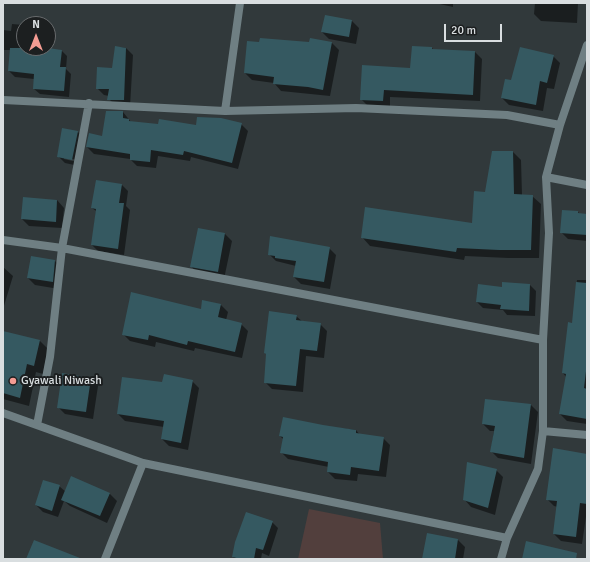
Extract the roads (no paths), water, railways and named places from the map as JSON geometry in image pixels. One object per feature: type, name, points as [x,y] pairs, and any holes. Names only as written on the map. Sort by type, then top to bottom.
[{"type":"street","points":[[225,111],[240,3]]},
{"type":"street","points":[[501,559],[507,538],[538,469],[543,430],[543,340],[549,233],[546,177],[560,125],[587,45]]},
{"type":"street","points":[[3,100],[89,103],[225,111],[372,109],[507,115],[560,125]]},
{"type":"street","points":[[37,425],[50,357],[62,248],[89,103]]},
{"type":"street","points":[[546,177],[587,185]]},
{"type":"street","points":[[3,240],[62,248],[543,340]]},
{"type":"street","points":[[3,413],[143,463],[507,538]]},
{"type":"street","points":[[543,430],[587,435]]},
{"type":"street","points":[[105,559],[143,463]]},
{"type":"place","name":"Gyawali Niwash","points":[[13,381]]}]
